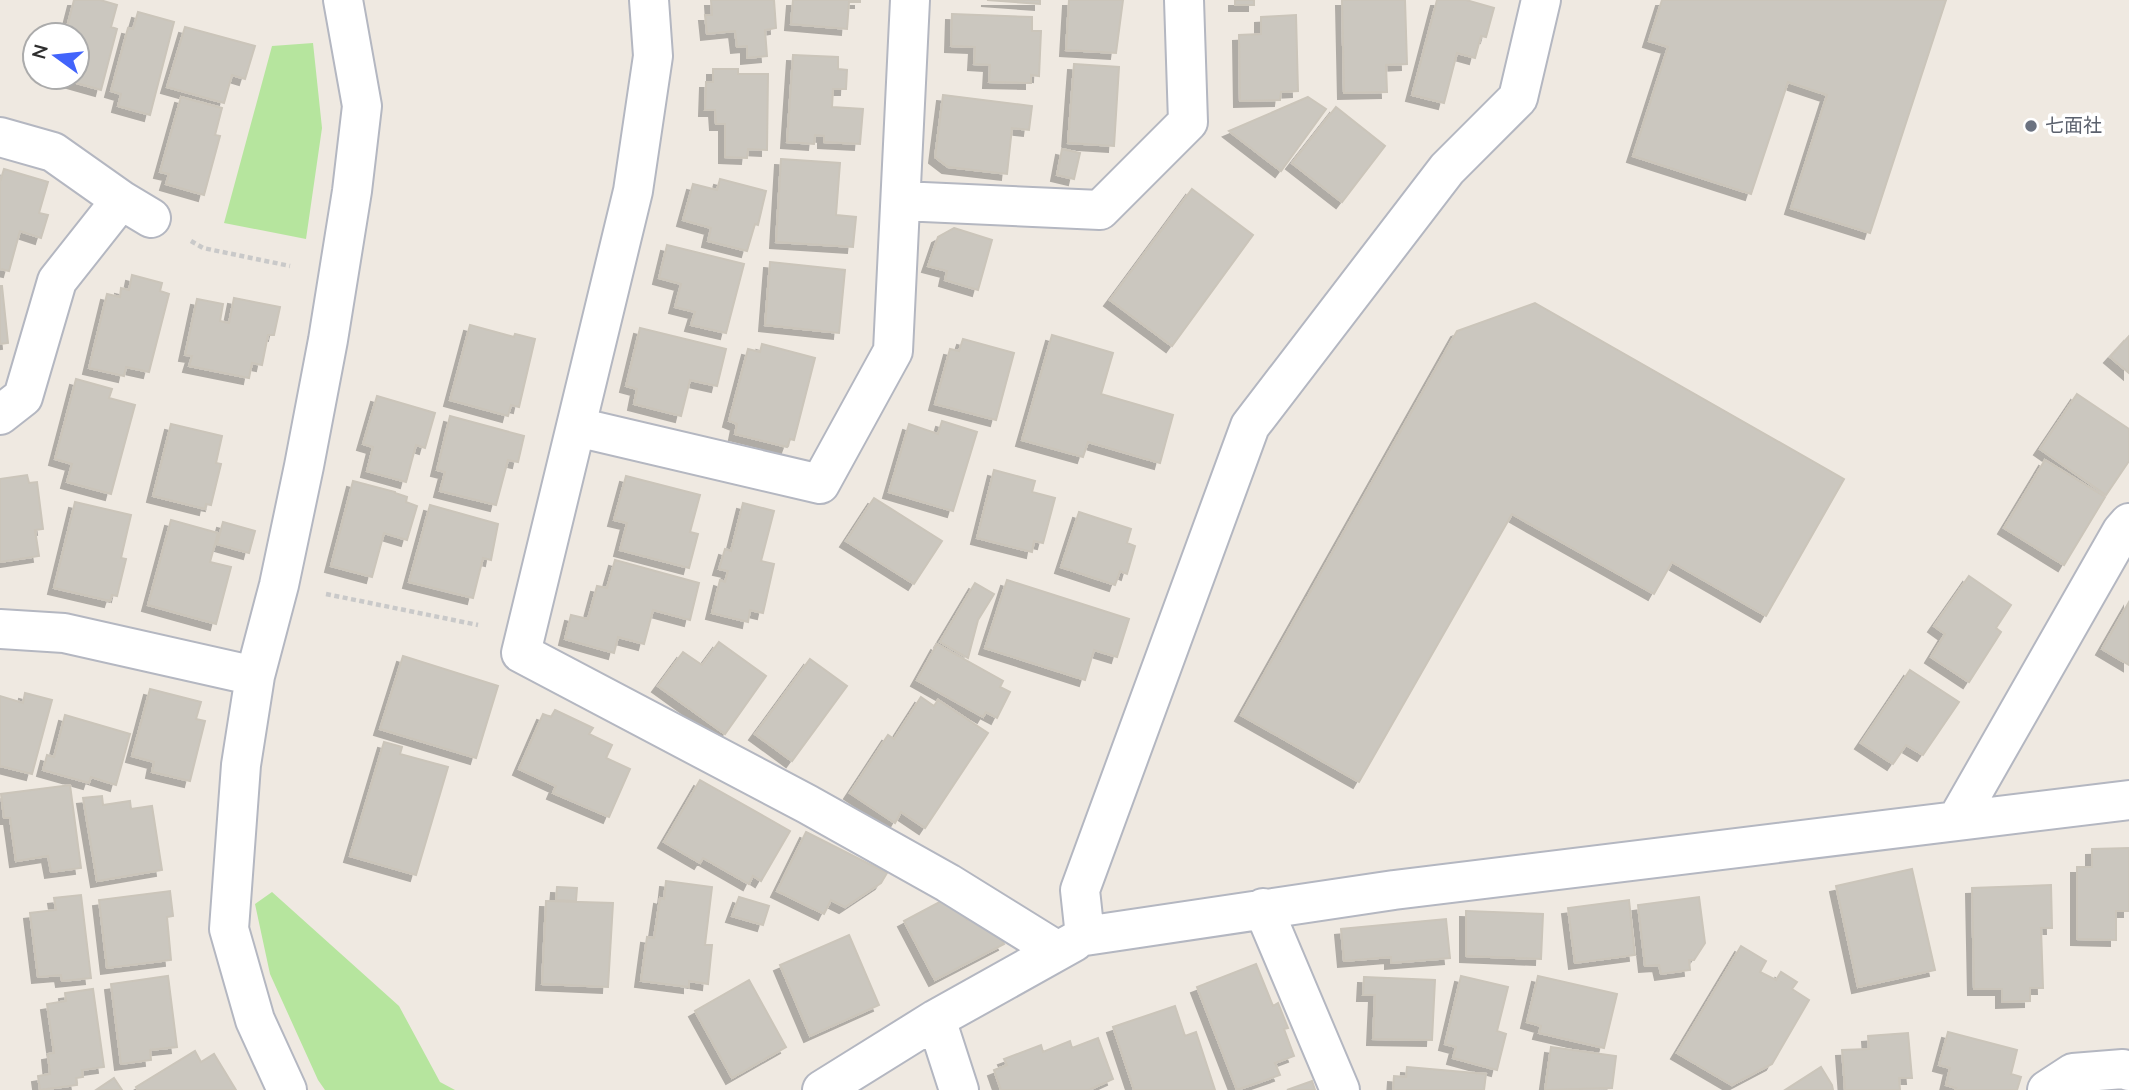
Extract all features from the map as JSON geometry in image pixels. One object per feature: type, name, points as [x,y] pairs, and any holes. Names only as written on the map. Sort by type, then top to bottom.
[{"type":"street","points":[[286,1090],[255,1020],[229,929],[241,765],[255,676],[293,588],[328,340],[324,273],[352,191],[362,106],[343,0]]},
{"type":"street","points":[[649,0],[653,56],[633,191],[521,653],[807,804],[948,883],[1070,943]]},
{"type":"street","points":[[577,427],[820,484],[893,351],[910,0]]},
{"type":"street","points":[[901,201],[1100,210],[1188,122],[1184,0]]},
{"type":"street","points":[[1070,943],[1080,890],[1250,426],[1447,169],[1518,98],[1541,0]]},
{"type":"street","points":[[0,137],[53,152],[136,209],[57,281],[23,397],[0,415]]},
{"type":"street","points":[[1957,820],[2129,523]]},
{"type":"street","points":[[0,629],[64,633],[255,676]]},
{"type":"street","points":[[822,1090],[936,1019],[1070,943],[1263,908],[1407,888],[2129,800]]},
{"type":"street","points":[[1263,908],[1340,1090]]},
{"type":"street","points":[[936,1019],[959,1090]]},
{"type":"street","points":[[2048,1090],[2073,1073],[2129,1070]]},
{"type":"path","points":[[136,209],[203,248],[324,273]]},
{"type":"path","points":[[293,588],[442,618]]},
{"type":"green space","points":[[313,43],[322,128],[306,239],[224,223],[272,46]]},
{"type":"green space","points":[[272,892],[399,1006],[440,1082],[455,1090],[325,1090],[270,974],[255,904]]},
{"type":"building","points":[[74,0],[100,0],[117,5],[111,27],[117,29],[101,90],[91,87],[91,21],[69,21]]},
{"type":"building","points":[[711,0],[774,0],[776,28],[765,30],[767,56],[747,58],[747,46],[737,47],[735,31],[707,34],[705,15],[712,15]]},
{"type":"building","points":[[793,0],[860,2],[849,2],[847,29],[791,24]]},
{"type":"building","points":[[987,0],[1040,0],[1040,4]]},
{"type":"building","points":[[1069,0],[1123,0],[1116,53],[1066,50]]},
{"type":"building","points":[[1235,0],[1254,0],[1254,5],[1235,5]]},
{"type":"building","points":[[1342,0],[1405,0],[1407,64],[1386,65],[1387,92],[1344,93]]},
{"type":"building","points":[[1437,0],[1466,0],[1494,8],[1486,37],[1481,36],[1475,58],[1457,53],[1444,103],[1412,95]]},
{"type":"building","points":[[1662,0],[1946,0],[1870,233],[1791,208],[1827,95],[1788,82],[1751,194],[1633,156],[1668,47],[1649,41]]},
{"type":"building","points":[[138,12],[174,22],[150,115],[118,106],[121,94],[111,91],[128,28],[133,29]]},
{"type":"building","points":[[952,14],[1032,17],[1032,31],[1041,31],[1039,76],[1031,75],[1031,83],[989,82],[990,65],[974,64],[975,47],[951,46]]},
{"type":"building","points":[[1296,15],[1298,91],[1281,92],[1280,100],[1240,101],[1239,35],[1261,34],[1261,17]]},
{"type":"building","points":[[185,27],[255,46],[245,79],[232,75],[224,103],[167,87]]},
{"type":"building","points":[[793,55],[838,57],[838,69],[847,70],[846,89],[833,89],[832,107],[863,109],[860,144],[824,142],[824,136],[815,135],[814,144],[787,142]]},
{"type":"building","points":[[1074,64],[1119,67],[1114,146],[1068,143]]},
{"type":"building","points":[[713,69],[738,69],[738,74],[768,74],[767,150],[748,149],[747,158],[725,157],[725,124],[716,124],[715,110],[705,110],[706,82],[713,82]]},
{"type":"building","points":[[943,95],[1032,106],[1029,130],[1012,128],[1007,174],[948,167],[935,157]]},
{"type":"building","points":[[181,97],[222,108],[215,135],[220,136],[204,195],[166,184],[169,174],[160,172]]},
{"type":"building","points":[[1308,97],[1326,109],[1281,171],[1229,131]]},
{"type":"building","points":[[1336,107],[1385,146],[1342,202],[1292,163]]},
{"type":"building","points":[[1062,149],[1080,153],[1074,179],[1057,175]]},
{"type":"building","points":[[781,159],[840,163],[836,215],[856,217],[853,247],[776,242]]},
{"type":"building","points":[[4,169],[48,182],[39,213],[48,215],[41,238],[20,231],[9,271],[0,269],[0,182]]},
{"type":"building","points":[[720,179],[766,191],[758,225],[755,224],[747,251],[708,241],[711,228],[683,220],[693,184],[717,190]]},
{"type":"building","points":[[1192,189],[1253,235],[1172,346],[1110,300]]},
{"type":"building","points":[[954,228],[992,240],[978,290],[945,280],[947,271],[928,266],[938,237]]},
{"type":"building","points":[[667,245],[744,264],[726,333],[691,325],[695,312],[675,307],[681,284],[659,278]]},
{"type":"building","points":[[770,262],[845,270],[839,333],[765,325]]},
{"type":"building","points":[[132,275],[162,283],[160,291],[169,294],[149,372],[126,367],[124,376],[89,368],[107,294],[120,297],[121,288],[129,290]]},
{"type":"building","points":[[0,286],[8,343],[0,344]]},
{"type":"building","points":[[234,298],[280,307],[274,335],[268,335],[262,365],[252,363],[249,378],[189,366],[192,356],[185,355],[197,299],[223,304],[220,321],[229,323]]},
{"type":"building","points":[[1535,303],[1844,479],[1766,616],[1672,562],[1654,594],[1512,514],[1359,782],[1241,715],[1457,331]]},
{"type":"building","points":[[470,325],[514,337],[515,334],[535,339],[519,407],[511,405],[508,416],[450,400]]},
{"type":"building","points":[[640,328],[726,349],[717,386],[690,380],[681,416],[634,404],[637,389],[626,386]]},
{"type":"building","points":[[1052,335],[1113,353],[1101,394],[1173,415],[1160,463],[1088,442],[1083,457],[1022,440]]},
{"type":"building","points":[[2129,336],[2129,373],[2110,357]]},
{"type":"building","points":[[963,339],[1014,353],[996,420],[935,404],[950,349],[959,351]]},
{"type":"building","points":[[762,344],[815,358],[794,440],[790,439],[787,447],[735,434],[737,424],[729,421],[748,349],[760,352]]},
{"type":"building","points":[[76,379],[112,389],[109,398],[135,405],[111,494],[67,482],[72,464],[55,459]]},
{"type":"building","points":[[2077,394],[2129,429],[2129,461],[2106,495],[2040,449]]},
{"type":"building","points":[[377,396],[435,413],[425,448],[416,445],[406,482],[367,471],[373,447],[363,444]]},
{"type":"building","points":[[450,416],[524,436],[518,462],[508,460],[496,505],[440,491],[445,472],[437,470]]},
{"type":"building","points":[[942,421],[977,432],[953,511],[889,492],[909,424],[938,434]]},
{"type":"building","points":[[171,424],[222,436],[216,463],[221,464],[211,505],[206,504],[205,509],[153,496]]},
{"type":"building","points":[[2045,460],[2105,497],[2064,565],[2004,528]]},
{"type":"building","points":[[994,470],[1035,481],[1032,492],[1055,498],[1043,543],[1034,541],[1032,552],[977,538]]},
{"type":"building","points":[[27,475],[29,483],[37,482],[43,529],[35,530],[39,556],[0,562],[0,479]]},
{"type":"building","points":[[626,476],[700,495],[690,532],[698,534],[689,568],[620,550],[627,523],[614,520]]},
{"type":"building","points":[[353,481],[395,492],[407,497],[406,502],[417,506],[407,540],[384,533],[372,577],[331,566]]},
{"type":"building","points":[[874,498],[942,541],[914,584],[846,541]]},
{"type":"building","points":[[75,502],[131,515],[121,558],[126,559],[117,596],[112,595],[110,601],[54,588]]},
{"type":"building","points":[[743,503],[774,511],[761,561],[774,564],[763,613],[750,610],[748,622],[712,613],[720,580],[725,582],[728,571],[719,569],[725,549],[731,551]]},
{"type":"building","points":[[430,505],[498,524],[491,560],[483,558],[473,598],[409,582]]},
{"type":"building","points":[[1079,512],[1131,529],[1127,543],[1135,546],[1127,574],[1120,571],[1115,585],[1061,567]]},
{"type":"building","points":[[171,520],[218,533],[210,562],[231,567],[216,624],[148,605]]},
{"type":"building","points":[[223,522],[255,531],[249,553],[217,544]]},
{"type":"building","points":[[615,560],[699,583],[690,620],[653,610],[644,644],[618,637],[614,653],[565,639],[571,615],[588,619],[597,586],[607,588]]},
{"type":"building","points":[[1969,576],[2011,605],[1996,628],[2001,632],[1969,682],[1931,657],[1945,634],[1934,626]]},
{"type":"building","points":[[1007,580],[1129,619],[1117,657],[1094,650],[1085,680],[985,648]]},
{"type":"building","points":[[975,583],[994,594],[978,620],[968,658],[940,642]]},
{"type":"building","points":[[2129,602],[2129,665],[2102,649]]},
{"type":"building","points":[[719,642],[766,676],[725,734],[658,686],[683,652],[702,665]]},
{"type":"building","points":[[937,644],[1003,681],[1000,687],[1010,692],[997,718],[986,712],[983,717],[917,680]]},
{"type":"building","points":[[403,656],[498,686],[476,758],[380,729]]},
{"type":"building","points":[[810,659],[847,686],[792,761],[755,734]]},
{"type":"building","points":[[1910,670],[1959,702],[1923,755],[1906,745],[1893,764],[1861,743]]},
{"type":"building","points":[[150,689],[201,702],[196,719],[205,721],[190,781],[152,772],[154,762],[132,756]]},
{"type":"building","points":[[25,693],[52,700],[32,774],[0,766],[0,696],[23,703]]},
{"type":"building","points":[[921,697],[934,706],[938,700],[988,733],[925,828],[901,812],[895,823],[850,793],[888,735],[894,739]]},
{"type":"building","points":[[555,710],[593,728],[589,734],[612,745],[606,758],[630,769],[609,817],[553,793],[556,786],[519,769],[543,714],[551,717]]},
{"type":"building","points":[[65,715],[130,734],[116,785],[91,777],[89,783],[43,770],[47,755],[54,757]]},
{"type":"building","points":[[384,742],[402,747],[400,754],[448,767],[416,875],[350,856]]},
{"type":"building","points":[[700,780],[790,831],[761,881],[753,876],[749,884],[703,858],[700,863],[664,842]]},
{"type":"building","points":[[70,785],[81,868],[51,872],[48,856],[16,861],[10,818],[4,818],[1,794]]},
{"type":"building","points":[[102,796],[103,805],[130,801],[131,809],[152,806],[162,870],[97,881],[83,798]]},
{"type":"building","points":[[806,832],[887,873],[881,883],[845,907],[831,900],[824,914],[777,891]]},
{"type":"building","points":[[2129,848],[2129,911],[2116,911],[2116,940],[2077,939],[2077,867],[2092,867],[2092,849]]},
{"type":"building","points":[[1912,869],[1935,970],[1858,987],[1836,886]]},
{"type":"building","points":[[666,881],[712,887],[705,945],[712,945],[708,984],[689,981],[689,987],[641,981],[647,937],[654,938],[660,898],[664,899]]},
{"type":"building","points":[[2051,885],[2052,928],[2041,928],[2043,988],[2030,988],[2030,1001],[2002,1002],[2002,989],[1974,989],[1972,888]]},
{"type":"building","points":[[557,887],[577,888],[576,901],[556,900]]},
{"type":"building","points":[[170,891],[173,916],[167,917],[171,960],[107,968],[99,900]]},
{"type":"building","points":[[81,895],[91,978],[62,981],[61,975],[38,977],[30,913],[56,910],[54,898]]},
{"type":"building","points":[[739,897],[769,906],[763,925],[732,916]]},
{"type":"building","points":[[949,897],[967,920],[986,910],[1004,944],[935,980],[904,921]]},
{"type":"building","points":[[1699,897],[1705,943],[1694,960],[1689,960],[1690,970],[1661,974],[1659,965],[1645,966],[1638,905]]},
{"type":"building","points":[[1629,900],[1635,955],[1575,963],[1568,908]]},
{"type":"building","points":[[546,901],[613,903],[608,987],[542,984]]},
{"type":"building","points":[[1466,911],[1543,914],[1541,959],[1466,956]]},
{"type":"building","points":[[1446,919],[1450,958],[1391,963],[1391,957],[1344,961],[1341,929]]},
{"type":"building","points":[[849,935],[879,1005],[810,1036],[780,965]]},
{"type":"building","points":[[1741,946],[1766,961],[1760,972],[1776,980],[1781,972],[1797,982],[1792,989],[1809,1000],[1772,1064],[1732,1085],[1677,1053]]},
{"type":"building","points":[[1256,964],[1273,1006],[1278,1003],[1288,1028],[1284,1029],[1294,1056],[1275,1063],[1280,1075],[1237,1090],[1197,987]]},
{"type":"building","points":[[168,976],[177,1047],[150,1050],[151,1060],[121,1064],[111,984]]},
{"type":"building","points":[[1461,976],[1508,987],[1497,1031],[1506,1034],[1497,1070],[1453,1058],[1456,1047],[1445,1044]]},
{"type":"building","points":[[1538,976],[1617,994],[1604,1048],[1539,1033],[1541,1026],[1527,1022]]},
{"type":"building","points":[[1364,977],[1435,980],[1432,1040],[1373,1039],[1375,995],[1363,995]]},
{"type":"building","points":[[749,980],[786,1047],[732,1078],[695,1011]]},
{"type":"building","points":[[93,989],[104,1067],[82,1070],[83,1077],[76,1078],[77,1085],[40,1090],[38,1076],[50,1074],[48,1054],[54,1053],[47,1004],[66,1001],[65,993]]},
{"type":"building","points":[[1175,1006],[1185,1036],[1196,1032],[1215,1090],[1134,1090],[1113,1027]]},
{"type":"building","points":[[1948,1032],[2017,1050],[2011,1074],[2021,1077],[2017,1090],[1955,1090],[1956,1088],[1946,1085],[1950,1068],[1939,1065]]},
{"type":"building","points":[[1908,1033],[1912,1078],[1899,1078],[1900,1090],[1845,1090],[1842,1050],[1869,1049],[1868,1036]]},
{"type":"building","points":[[1098,1038],[1113,1079],[1089,1090],[1001,1090],[994,1070],[1007,1065],[1004,1059],[1041,1045],[1043,1052],[1070,1041],[1072,1048]]},
{"type":"building","points":[[1551,1047],[1616,1056],[1612,1088],[1545,1090]]},
{"type":"building","points":[[195,1051],[201,1062],[214,1054],[236,1090],[138,1090],[136,1087]]},
{"type":"building","points":[[1407,1067],[1486,1074],[1484,1090],[1393,1090],[1394,1076],[1406,1077]]},
{"type":"building","points":[[1821,1067],[1833,1090],[1785,1090]]},
{"type":"building","points":[[114,1078],[122,1090],[96,1090]]},
{"type":"building","points":[[1312,1081],[1315,1090],[1287,1090]]},
{"type":"place","name":"七面社","points":[[2031,126]]}]
